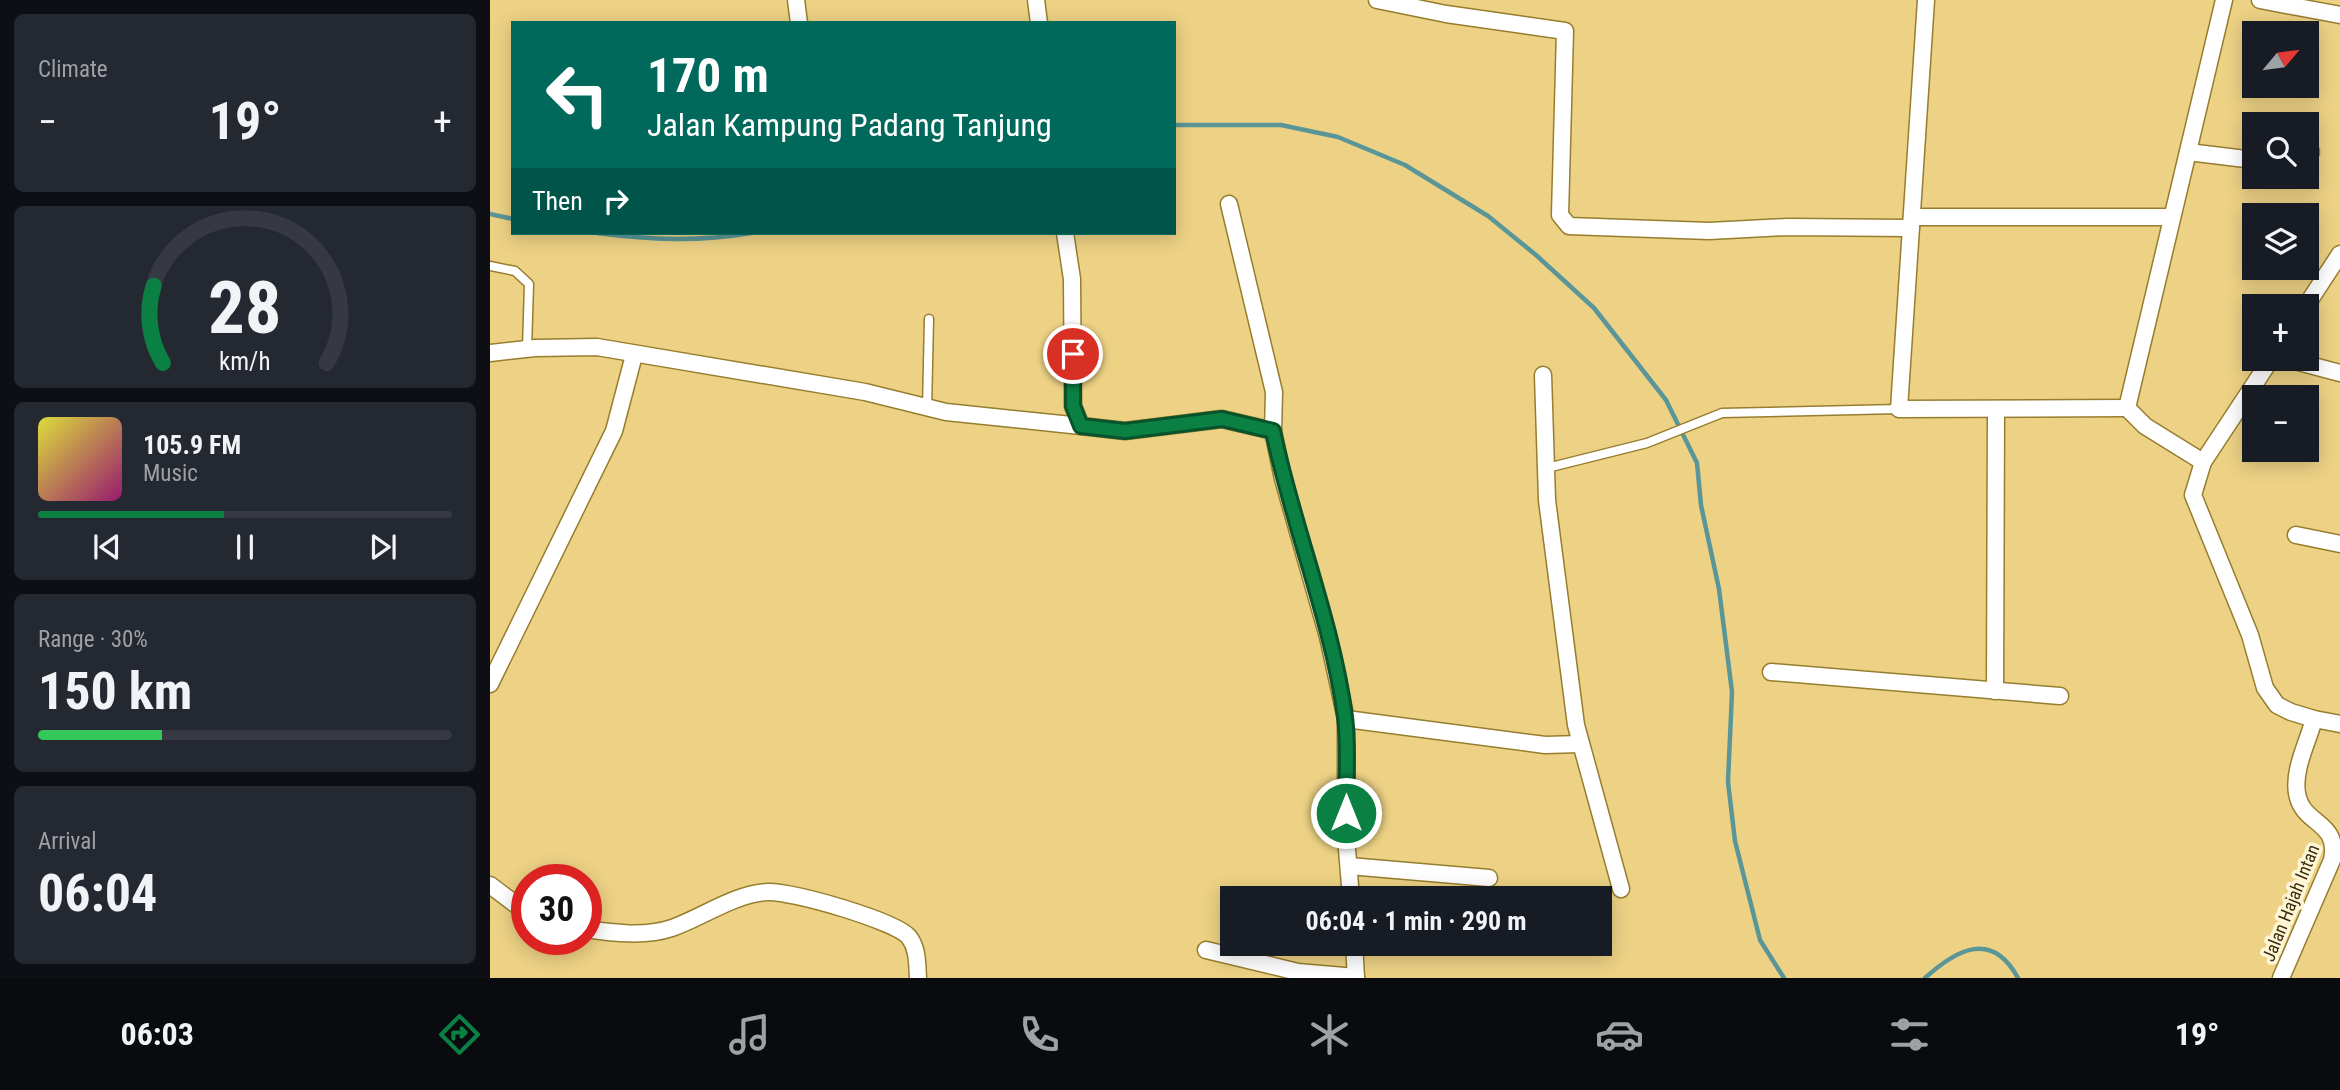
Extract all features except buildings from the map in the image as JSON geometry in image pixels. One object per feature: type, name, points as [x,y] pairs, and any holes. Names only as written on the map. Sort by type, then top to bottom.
[{"type":"street","points":[[796,0],[799,21]]},
{"type":"street","points":[[1036,0],[1039,21]]},
{"type":"street","points":[[1377,0],[1446,14],[1565,31],[1560,215],[1569,226],[1709,231],[1912,222],[2172,217]]},
{"type":"street","points":[[1926,0],[1899,409],[1996,411],[2127,408],[2145,426],[2203,462]]},
{"type":"street","points":[[2127,408],[2224,0]]},
{"type":"street","points":[[2260,0],[2310,5],[2340,15]]},
{"type":"street","points":[[2188,152],[2242,159]]},
{"type":"street","points":[[1229,204],[1274,392],[1273,431],[1283,479],[1328,637],[1346,719],[1350,886]]},
{"type":"street","points":[[1065,235],[1072,279],[1073,406],[1081,426]]},
{"type":"street","points":[[2314,294],[2340,254]]},
{"type":"street","points":[[490,352],[580,346],[865,392],[927,408],[1125,431],[1222,419],[1273,431]]},
{"type":"street","points":[[490,684],[614,431],[634,355]]},
{"type":"street","points":[[2319,367],[2340,373]]},
{"type":"street","points":[[2263,371],[2203,462],[2193,495],[2249,635],[2266,688],[2277,705],[2291,712],[2340,724]]},
{"type":"street","points":[[1543,374],[1547,468],[1557,587],[1580,744],[1621,889]]},
{"type":"street","points":[[1995,691],[1996,411]]},
{"type":"street","points":[[2296,535],[2340,544]]},
{"type":"street","points":[[1771,672],[2060,696]]},
{"type":"street","points":[[1346,719],[1545,745],[1580,744]]},
{"type":"street","name":"Jalan Hajah Intan","points":[[2281,978],[2334,851],[2332,834],[2302,808],[2297,794],[2296,781],[2314,719]]},
{"type":"street","points":[[1349,866],[1489,878]]},
{"type":"street","points":[[490,885],[511,901]]},
{"type":"street","points":[[602,930],[650,933],[670,929],[754,893],[785,893],[891,923],[910,938],[916,951],[918,978]]},
{"type":"street","points":[[1206,950],[1298,972],[1356,978],[1355,956]]},
{"type":"lane","points":[[490,266],[515,271],[529,284],[527,349]]},
{"type":"lane","points":[[927,408],[929,319]]},
{"type":"lane","points":[[1547,468],[1662,437],[1721,413],[1899,409]]},
{"type":"waterway","points":[[1176,125],[1281,125],[1338,137],[1405,165],[1488,216],[1536,255],[1594,308],[1666,400],[1697,463],[1701,505],[1719,589],[1732,692],[1728,782],[1735,841],[1760,940],[1784,978]]},
{"type":"waterway","points":[[490,214],[511,219]]},
{"type":"waterway","points":[[616,235],[674,239],[735,235]]},
{"type":"waterway","points":[[1925,978],[1949,959],[1974,949],[1986,949],[1997,954],[2008,963],[2018,978]]},
{"type":"route","points":[[1073,354],[1073,406],[1081,426],[1125,431],[1222,419],[1236,420],[1273,431],[1283,479],[1328,637],[1346,719],[1346,813]]}]
